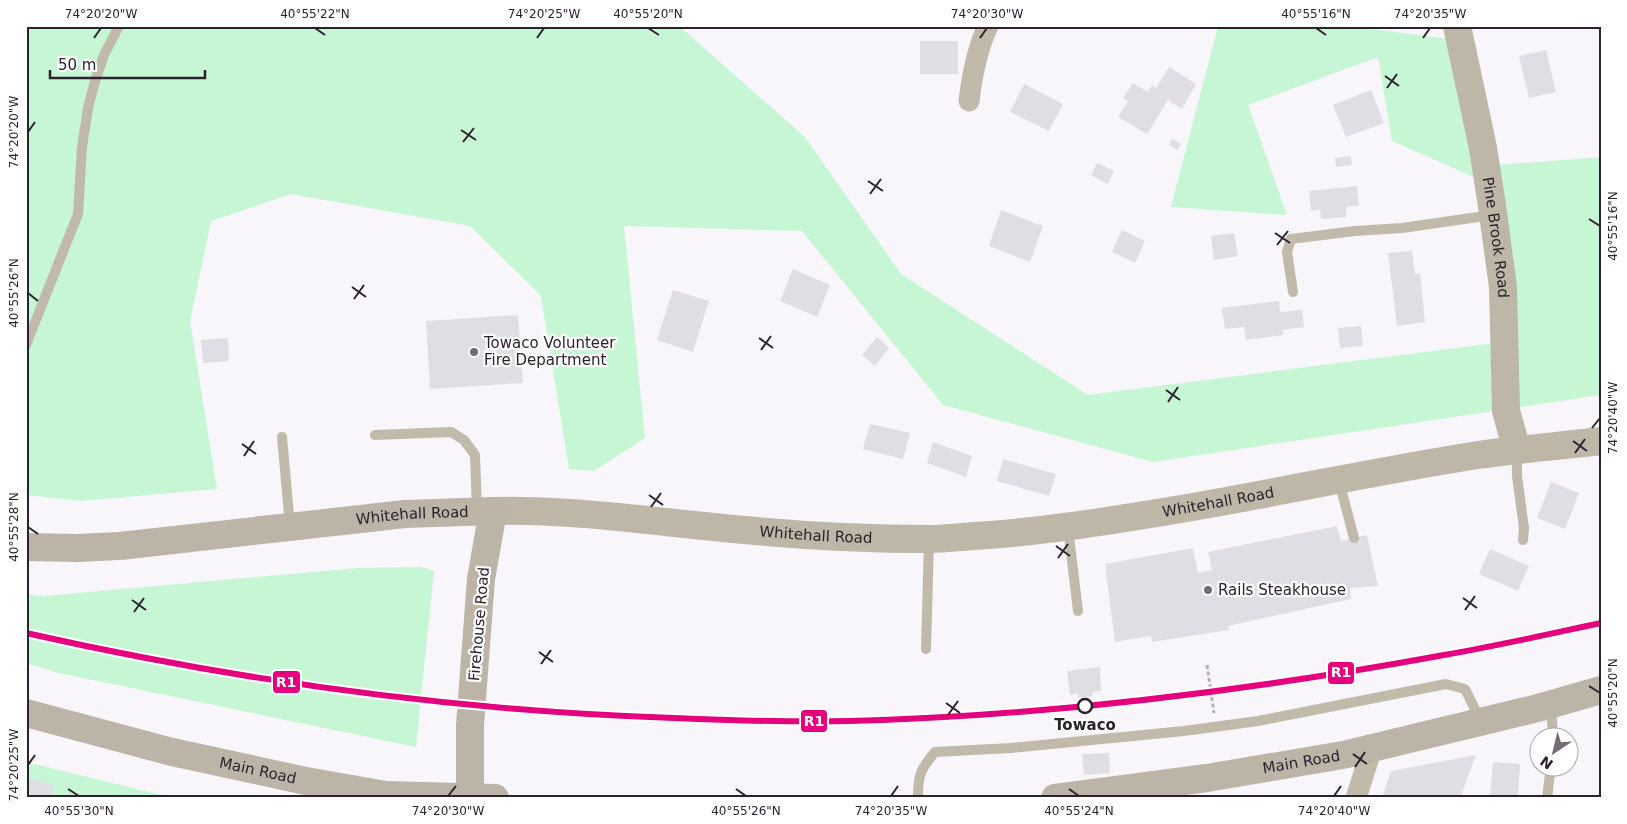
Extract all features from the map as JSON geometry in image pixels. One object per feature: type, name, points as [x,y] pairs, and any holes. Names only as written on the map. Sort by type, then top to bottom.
[{"type":"main road","name":"Whitehall Road","points":[[26,547],[77,548],[120,546],[406,514],[485,512]]},
{"type":"main road","name":"Firehouse Road","points":[[483,797],[470,725],[485,512]]},
{"type":"main road","name":"Main Road","points":[[1055,798],[1207,778],[1343,755],[1482,722],[1601,690]]},
{"type":"main road","name":"Main Road","points":[[26,713],[172,752],[306,781],[386,794],[483,797]]},
{"type":"street","points":[[969,101],[972,79],[988,26]]},
{"type":"street","name":"Pine Brook Road","points":[[1457,26],[1483,148],[1494,214],[1503,287],[1506,411],[1517,450]]},
{"type":"street","name":"Whitehall Road","points":[[485,512],[518,511],[636,519],[745,530],[929,539],[1068,528],[1250,498],[1404,468],[1517,450],[1601,442]]},
{"type":"street","points":[[1356,798],[1372,748]]},
{"type":"lane","points":[[26,345],[78,214],[82,147],[88,108],[104,55],[119,26]]},
{"type":"lane","points":[[1293,292],[1287,252],[1291,238],[1402,228],[1494,214]]},
{"type":"lane","points":[[375,435],[452,432],[464,440],[475,455],[485,512]]},
{"type":"lane","points":[[282,438],[290,527]]},
{"type":"lane","points":[[1517,450],[1517,476],[1524,528],[1523,540]]},
{"type":"lane","points":[[1339,481],[1354,538]]},
{"type":"lane","points":[[1068,528],[1078,612]]},
{"type":"lane","points":[[926,649],[929,539]]},
{"type":"lane","points":[[918,798],[918,778],[927,761],[935,752],[1010,748],[1184,731],[1258,721],[1446,684],[1465,689],[1482,722]]},
{"type":"lane","points":[[1550,704],[1552,726]]},
{"type":"lane","points":[[1547,798],[1550,776]]},
{"type":"path","points":[[1207,665],[1212,703]]},
{"type":"green space","points":[[26,26],[679,26],[805,137],[901,274],[1088,395],[1511,341],[1487,183],[1392,141],[1378,57],[1248,105],[1287,215],[1171,207],[1218,26],[1349,26],[1457,40],[1485,166],[1601,157],[1601,395],[1153,462],[943,405],[802,231],[624,226],[645,438],[594,471],[569,469],[541,296],[470,226],[291,194],[211,221],[190,321],[217,489],[81,501],[26,495]]},
{"type":"green space","points":[[422,567],[434,571],[416,747],[59,673],[26,663],[26,594],[44,596],[358,568]]},
{"type":"green space","points":[[26,762],[34,764],[174,798],[26,798]]},
{"type":"building","points":[[920,41],[958,41],[958,74],[920,74]]},
{"type":"building","points":[[1546,50],[1556,92],[1529,98],[1519,56]]},
{"type":"building","points":[[1169,67],[1196,84],[1182,109],[1168,100],[1147,134],[1118,117],[1128,101],[1123,98],[1133,83],[1148,92],[1152,85],[1156,88]]},
{"type":"building","points":[[1024,84],[1063,104],[1049,131],[1010,112]]},
{"type":"building","points":[[1371,90],[1384,123],[1346,137],[1333,105]]},
{"type":"building","points":[[1172,139],[1181,144],[1178,150],[1169,145]]},
{"type":"building","points":[[1351,156],[1352,165],[1336,167],[1335,158]]},
{"type":"building","points":[[1097,163],[1114,171],[1108,184],[1091,175]]},
{"type":"building","points":[[1357,186],[1359,206],[1346,207],[1346,217],[1321,219],[1320,209],[1311,211],[1309,191]]},
{"type":"building","points":[[1001,210],[1043,226],[1030,262],[989,246]]},
{"type":"building","points":[[1122,230],[1145,241],[1135,263],[1112,252]]},
{"type":"building","points":[[1234,233],[1238,256],[1214,260],[1211,236]]},
{"type":"building","points":[[1412,251],[1415,274],[1420,273],[1425,322],[1397,326],[1388,253]]},
{"type":"building","points":[[793,269],[830,285],[817,317],[780,301]]},
{"type":"building","points":[[673,290],[709,301],[693,352],[657,340]]},
{"type":"building","points":[[1279,301],[1280,312],[1302,310],[1304,327],[1283,330],[1283,335],[1246,340],[1244,327],[1225,329],[1222,308]]},
{"type":"building","name":"Towaco Volunteer Fire Department","points":[[518,315],[523,383],[430,389],[426,321]]},
{"type":"building","points":[[1361,326],[1363,346],[1340,348],[1338,328]]},
{"type":"building","points":[[877,337],[889,348],[875,366],[862,355]]},
{"type":"building","points":[[228,338],[229,361],[203,363],[201,340]]},
{"type":"building","points":[[870,424],[910,433],[903,459],[863,449]]},
{"type":"building","points":[[933,442],[972,456],[966,477],[927,463]]},
{"type":"building","points":[[1003,459],[1056,474],[1049,496],[997,481]]},
{"type":"building","points":[[1551,482],[1579,493],[1565,529],[1537,518]]},
{"type":"building","points":[[1337,526],[1341,541],[1367,535],[1378,586],[1350,588],[1351,599],[1228,626],[1229,630],[1152,642],[1151,636],[1115,642],[1105,564],[1193,548],[1198,573],[1212,570],[1208,552]]},
{"type":"building","points":[[1490,549],[1529,566],[1518,591],[1479,574]]},
{"type":"building","points":[[1100,667],[1101,691],[1093,692],[1092,696],[1078,698],[1078,693],[1070,695],[1067,671]]},
{"type":"building","points":[[1109,753],[1110,773],[1084,775],[1082,754]]},
{"type":"building","points":[[1476,755],[1460,798],[1382,798],[1391,771]]},
{"type":"building","points":[[1493,762],[1520,764],[1518,798],[1490,798]]},
{"type":"building","points":[[26,778],[54,785],[51,798],[26,798]]},
{"type":"transit line","name":"R1","points":[[26,633],[186,666],[348,691],[429,701],[592,714],[726,720],[830,721],[953,717],[1164,698],[1305,679],[1523,640],[1601,623]]},
{"type":"place","name":"Towaco Volunteer Fire Department","points":[[474,352]]},
{"type":"place","name":"Rails Steakhouse","points":[[1208,590]]},
{"type":"place","name":"Towaco","points":[[1085,706]]}]
